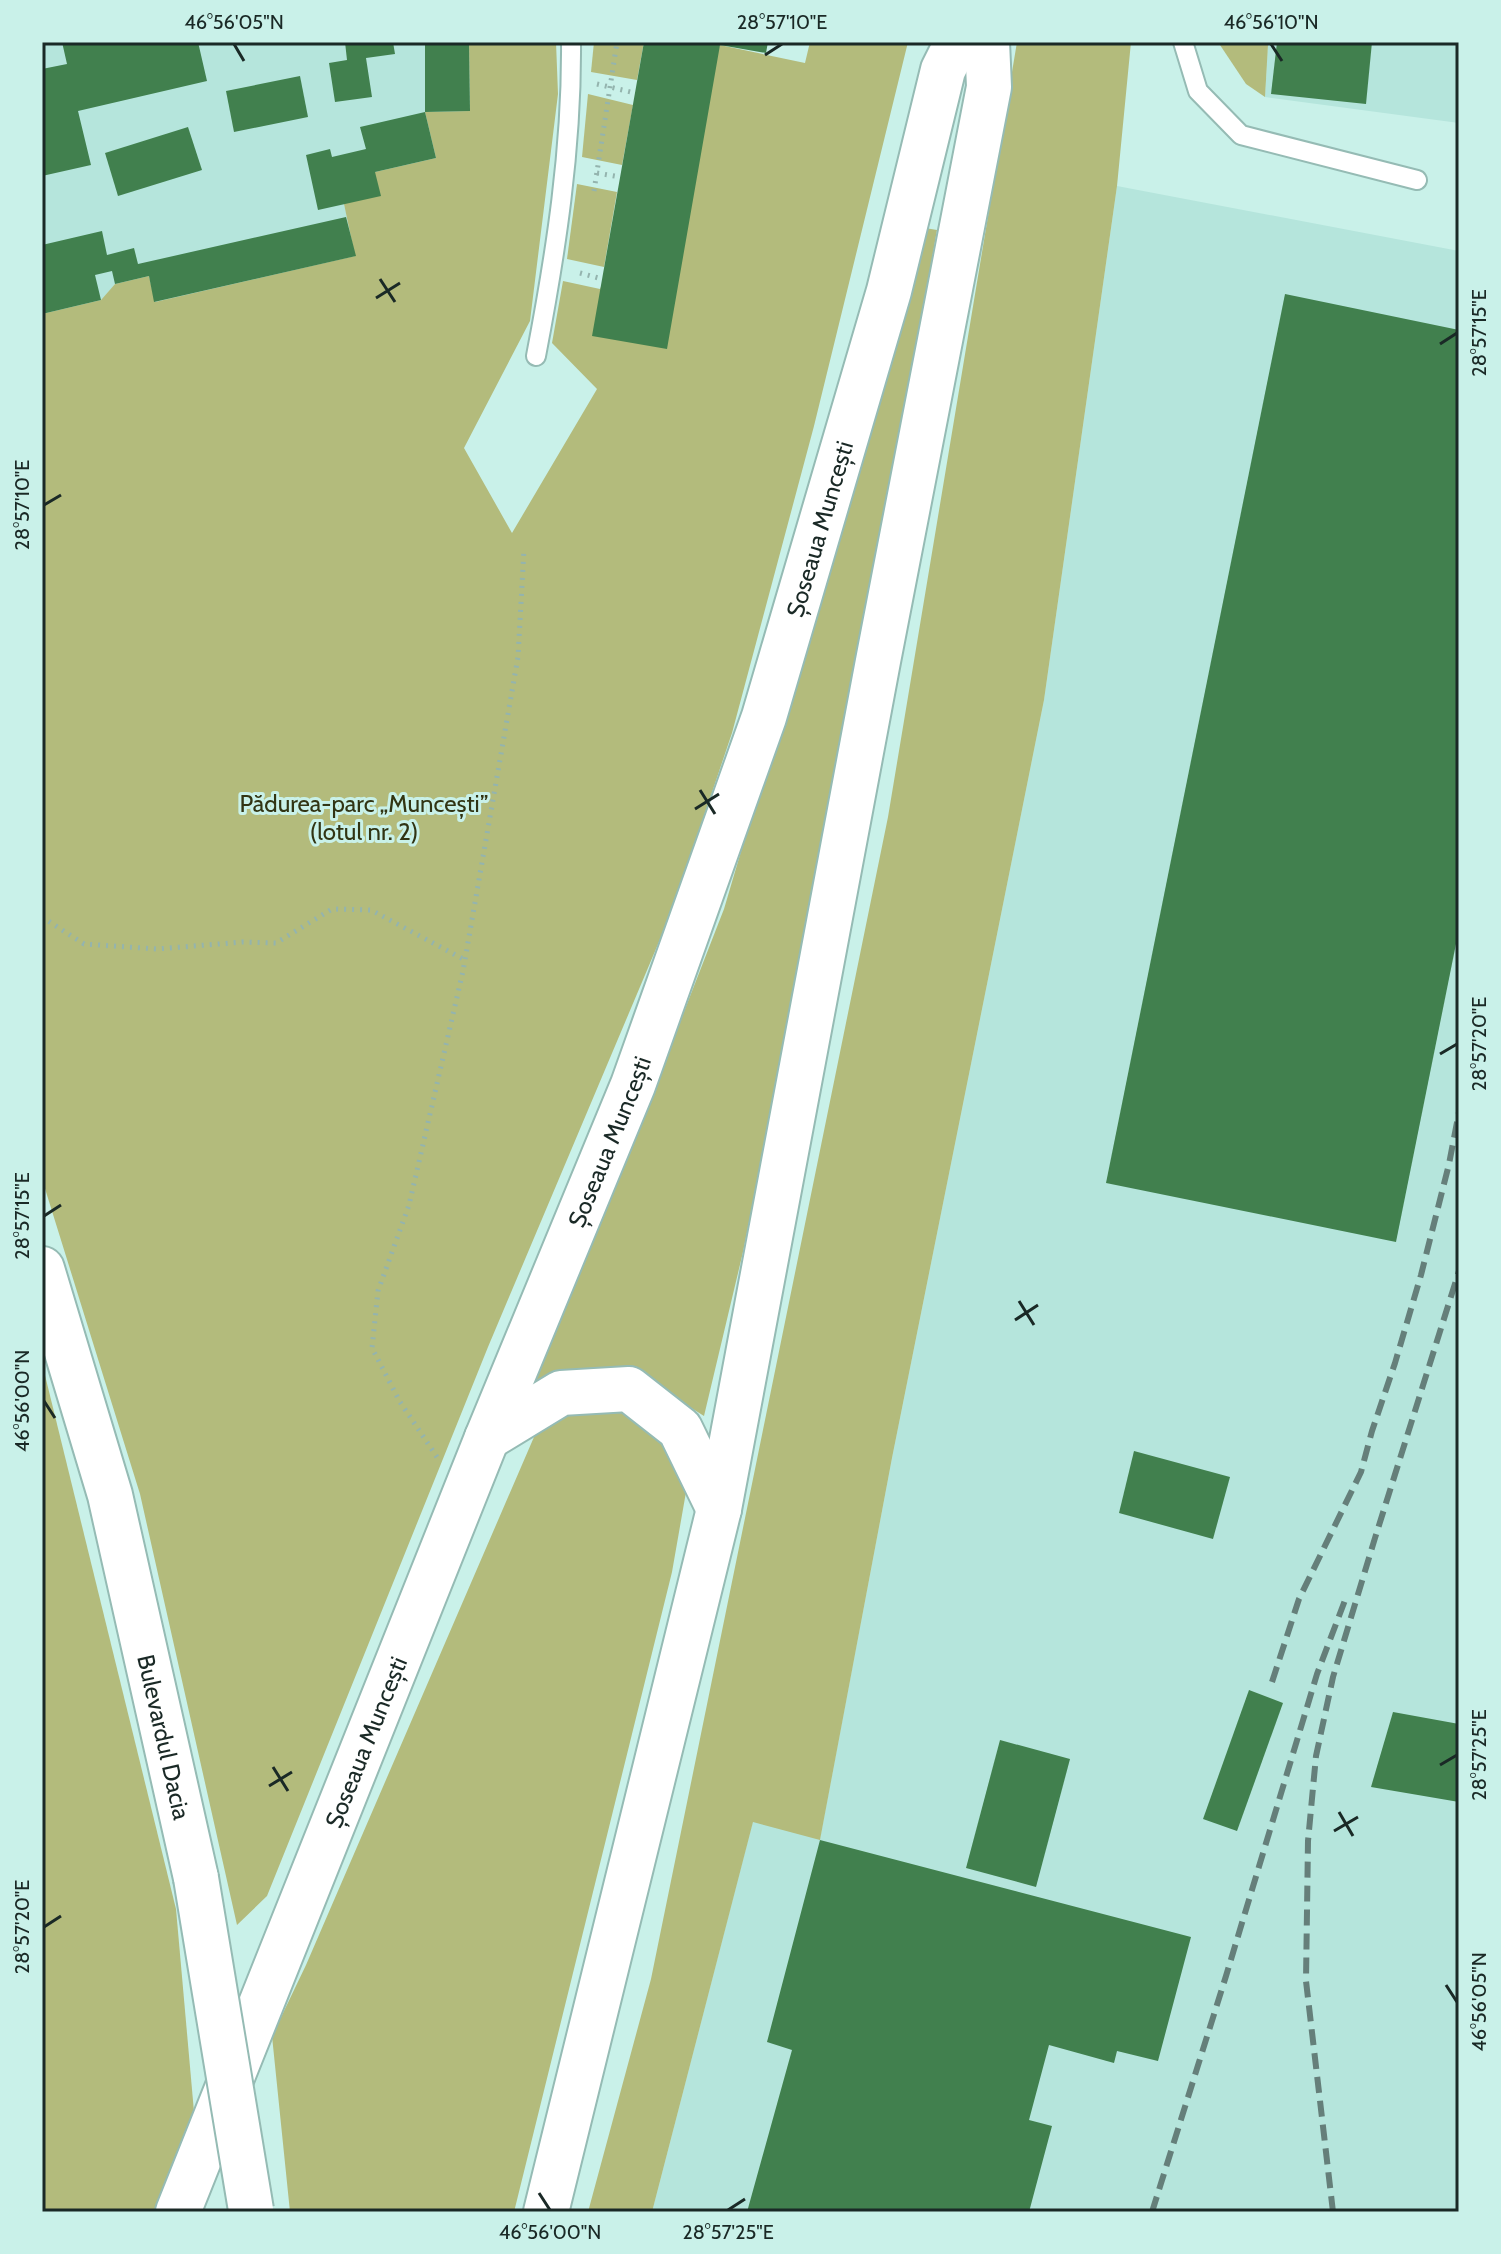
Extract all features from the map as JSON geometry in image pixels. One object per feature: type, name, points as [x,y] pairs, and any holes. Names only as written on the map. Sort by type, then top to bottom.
[{"type":"main road","name":"Șoseaua Muncești","points":[[178,2212],[463,1496],[633,1085],[764,717],[889,291],[943,70],[957,42]]},
{"type":"main road","points":[[546,2212],[719,1509],[989,87],[987,42]]},
{"type":"main road","name":"Bulevardul Dacia","points":[[42,1269],[110,1495],[196,1878],[251,2211]]},
{"type":"main road","points":[[487,1438],[561,1393],[629,1389],[680,1429],[719,1509]]},
{"type":"lane","points":[[536,356],[553,267],[571,115],[571,42]]},
{"type":"lane","points":[[1183,42],[1198,91],[1241,135],[1417,180]]},
{"type":"path","points":[[593,202],[617,42]]},
{"type":"path","points":[[571,78],[635,93]]},
{"type":"path","points":[[582,274],[584,259]]},
{"type":"path","points":[[463,1496],[400,1402],[372,1348],[378,1291],[409,1205],[465,960],[518,657],[524,549]]},
{"type":"path","points":[[42,917],[84,944],[157,949],[243,942],[276,943],[332,909],[371,910],[465,960]]},
{"type":"shaded area","points":[[42,42],[469,42],[470,111],[436,158],[375,172],[344,204],[356,256],[154,302],[148,276],[115,284],[101,300],[42,314]]},
{"type":"shaded area","points":[[1259,42],[1459,42],[1459,123],[1265,97],[1268,45]]},
{"type":"shaded area","points":[[1117,186],[1459,251],[1459,2212],[652,2212],[753,1821],[820,1839],[892,1458],[1044,700]]},
{"type":"green space","name":"Pădurea-parc „Muncești” (lotul nr. 2)","points":[[469,42],[556,42],[558,94],[530,321],[464,448],[512,533],[597,389],[552,343],[563,281],[600,289],[720,45],[805,63],[810,42],[908,42],[814,426],[732,733],[672,911],[488,1347],[267,1896],[237,1925],[140,1494],[42,1179],[42,314],[101,300],[115,284],[149,276],[155,302],[355,256],[344,204],[375,172],[436,158],[425,112],[470,111]]},
{"type":"green space","points":[[594,42],[644,42],[637,80],[591,72]]},
{"type":"green space","points":[[1017,42],[1131,42],[1117,186],[1044,700],[892,1458],[820,1840],[753,1822],[652,2212],[588,2212],[651,1979],[888,817]]},
{"type":"green space","points":[[1218,42],[1259,42],[1268,45],[1265,97],[1246,84]]},
{"type":"green space","points":[[588,94],[633,105],[622,165],[582,157]]},
{"type":"green space","points":[[577,184],[617,192],[604,267],[567,259]]},
{"type":"green space","points":[[925,228],[937,230],[864,654],[743,1252],[704,1416],[655,1385],[532,1388],[627,1158],[724,909]]},
{"type":"green space","points":[[42,1363],[176,1909],[194,2112],[154,2212],[42,2212]]},
{"type":"green space","points":[[601,1402],[635,1412],[675,1441],[689,1475],[672,1572],[514,2212],[290,2212],[272,2036],[306,1965],[534,1437],[556,1414]]},
{"type":"building","points":[[62,42],[198,42],[207,81],[78,111],[91,165],[42,176],[42,69],[67,64]]},
{"type":"building","points":[[345,42],[393,42],[395,54],[366,58],[372,97],[335,102],[329,63],[347,60]]},
{"type":"building","points":[[425,42],[469,42],[470,111],[425,112]]},
{"type":"building","points":[[644,42],[768,42],[766,53],[720,45],[667,349],[592,336]]},
{"type":"building","points":[[1277,42],[1372,42],[1366,104],[1271,94]]},
{"type":"building","points":[[300,76],[308,117],[234,132],[226,91]]},
{"type":"building","points":[[425,112],[436,158],[375,172],[381,196],[318,210],[306,155],[330,149],[332,157],[366,149],[360,127]]},
{"type":"building","points":[[188,127],[202,170],[118,196],[105,153]]},
{"type":"building","points":[[346,217],[356,256],[154,302],[149,276],[115,284],[112,271],[95,275],[101,300],[42,314],[42,245],[102,231],[107,255],[134,248],[138,264]]},
{"type":"building","points":[[1285,294],[1459,330],[1459,929],[1396,1242],[1106,1183]]},
{"type":"building","points":[[1134,1451],[1230,1477],[1213,1539],[1119,1513]]},
{"type":"building","points":[[1249,1690],[1283,1703],[1237,1831],[1203,1819]]},
{"type":"building","points":[[1393,1712],[1459,1724],[1459,1802],[1371,1787]]},
{"type":"building","points":[[1000,1740],[1070,1759],[1036,1887],[966,1868]]},
{"type":"building","points":[[820,1840],[1191,1937],[1158,2061],[1117,2051],[1114,2063],[1049,2045],[1029,2120],[1052,2126],[1029,2212],[747,2212],[792,2050],[767,2042]]},
{"type":"railway","points":[[1272,1682],[1299,1599],[1361,1472],[1421,1275],[1459,1112]]},
{"type":"railway","points":[[1333,2212],[1306,1981],[1308,1841],[1316,1756],[1333,1677],[1459,1271]]},
{"type":"railway","points":[[1152,2212],[1317,1674],[1347,1595]]}]
